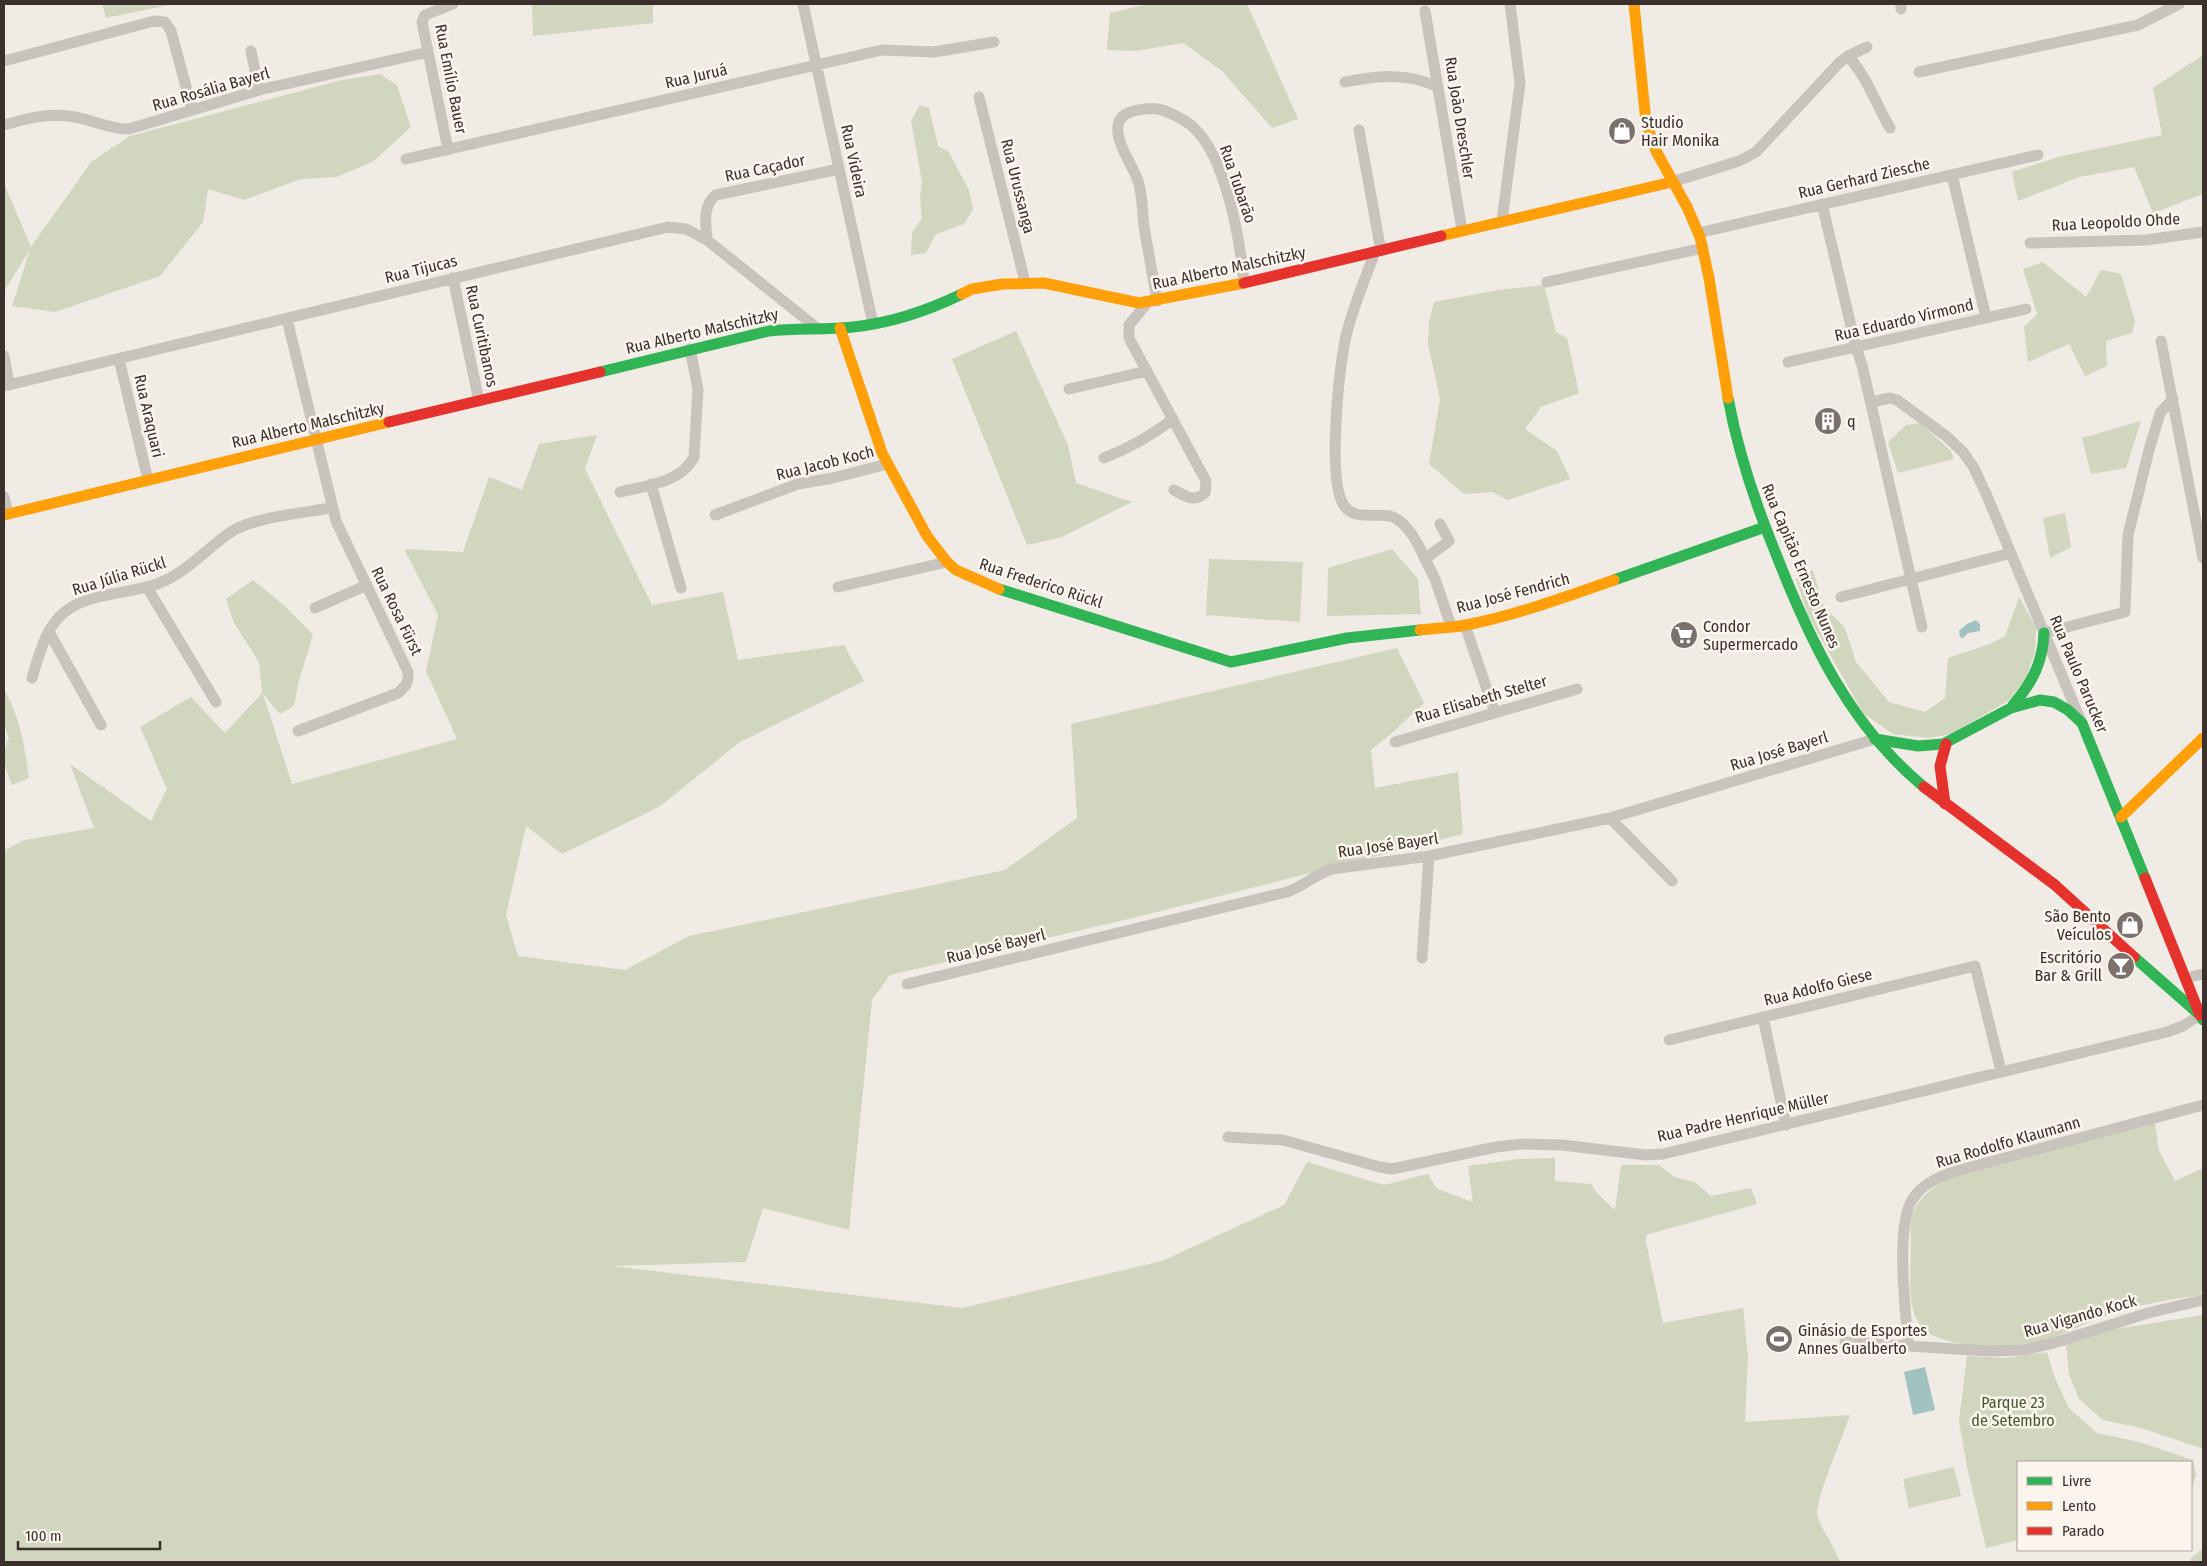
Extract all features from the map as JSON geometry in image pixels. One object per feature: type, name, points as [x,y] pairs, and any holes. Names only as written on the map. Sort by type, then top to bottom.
[{"type":"street","name":"Rua Emílio Bauer","points":[[448,150],[422,22],[425,15],[453,4]]},
{"type":"street","name":"Rua Videira","points":[[803,4],[873,324]]},
{"type":"street","points":[[1502,221],[1520,83],[1510,4]]},
{"type":"street","name":"Rua Capitão Ernesto Nunes","points":[[1634,4],[1646,123],[1657,152],[1698,233],[1703,248],[1737,443],[1747,478],[1765,527],[1815,644],[1859,718],[1875,739],[1906,772],[1945,804],[2052,883],[2169,989],[2193,1002],[2202,1018]]},
{"type":"street","points":[[1919,72],[2133,27],[2147,22],[2179,4]]},
{"type":"street","name":"Rua João Dreschler","points":[[1425,11],[1462,230]]},
{"type":"street","points":[[4,61],[154,21],[165,22],[171,31],[192,109]]},
{"type":"street","name":"Rua Juruá","points":[[406,159],[882,50],[934,52],[994,42]]},
{"type":"street","points":[[1672,182],[1739,161],[1756,152],[1833,69],[1848,56],[1867,47]]},
{"type":"street","points":[[250,51],[259,90]]},
{"type":"street","name":"Rua Rosália Bayerl","points":[[4,125],[30,117],[69,116],[119,129],[129,129],[259,90],[428,52]]},
{"type":"street","points":[[1848,56],[1861,71],[1872,97],[1890,128]]},
{"type":"street","points":[[1345,82],[1380,76],[1401,75],[1438,87]]},
{"type":"street","name":"Rua Urussanga","points":[[978,97],[1025,282]]},
{"type":"street","name":"Rua Tubarão","points":[[1152,302],[1139,184],[1135,171],[1124,153],[1118,124],[1131,111],[1152,108],[1164,110],[1193,126],[1204,139],[1212,152],[1235,219],[1244,282]]},
{"type":"street","points":[[1359,130],[1378,251],[1347,332],[1341,368],[1335,435],[1338,493],[1344,506],[1350,511],[1363,516],[1392,517],[1402,523],[1420,547],[1435,580],[1451,626]]},
{"type":"street","name":"Rua Gerhard Ziesche","points":[[1698,233],[2038,155]]},
{"type":"street","name":"Rua Caçador","points":[[707,240],[706,210],[708,204],[716,195],[839,169]]},
{"type":"street","points":[[1952,175],[1986,318]]},
{"type":"street","name":"Rua Alberto Malschitzky","points":[[6,514],[769,331],[840,328],[913,316],[972,289],[991,285],[1025,282],[1054,284],[1128,301],[1152,302],[1672,182]]},
{"type":"street","points":[[1822,204],[1871,402],[1922,627]]},
{"type":"street","name":"Rua Tijucas","points":[[6,386],[658,228],[686,229],[707,240],[817,328]]},
{"type":"street","name":"Rua Leopoldo Ohde","points":[[2030,243],[2146,240],[2203,232]]},
{"type":"street","points":[[1547,282],[1703,248]]},
{"type":"street","name":"Rua Curitibanos","points":[[453,278],[479,401]]},
{"type":"street","points":[[1152,302],[1129,325],[1129,338],[1204,475],[1206,488],[1205,493],[1194,499],[1174,490]]},
{"type":"street","name":"Rua Eduardo Virmond","points":[[1788,362],[2026,309]]},
{"type":"street","name":"Rua Rosa Fürst","points":[[287,319],[331,508],[341,533],[408,672],[408,680],[405,687],[398,693],[298,731]]},
{"type":"street","name":"Rua Frederico Rückl","points":[[840,328],[875,433],[888,464],[927,536],[947,562],[963,574],[988,585],[1231,662]]},
{"type":"street","points":[[2161,341],[2203,558]]},
{"type":"street","points":[[620,492],[679,474],[689,467],[694,457],[698,389],[690,349]]},
{"type":"street","points":[[4,356],[6,386]]},
{"type":"street","name":"Rua Araquari","points":[[119,359],[148,480]]},
{"type":"street","points":[[1069,388],[1147,371]]},
{"type":"street","name":"Rua Paulo Parucker","points":[[1871,402],[1890,398],[1897,400],[1946,436],[1963,452],[1980,480],[2121,817],[2186,978],[2193,1002]]},
{"type":"street","points":[[2011,707],[2029,686],[2039,668],[2044,649],[2044,633],[2125,612],[2126,549],[2130,522],[2160,413],[2172,399]]},
{"type":"street","points":[[1104,458],[1133,446],[1154,434],[1173,419]]},
{"type":"street","name":"Rua Jacob Koch","points":[[715,515],[798,484],[833,478],[888,464]]},
{"type":"street","points":[[651,484],[681,588]]},
{"type":"street","points":[[4,496],[6,514]]},
{"type":"street","name":"Rua Júlia Rückl","points":[[32,678],[49,632],[65,611],[77,604],[147,587],[180,573],[229,533],[240,527],[280,517],[331,508]]},
{"type":"street","points":[[1425,560],[1449,541],[1440,524]]},
{"type":"street","name":"Rua José Fendrich","points":[[1231,662],[1347,638],[1465,625],[1569,596],[1765,527]]},
{"type":"street","points":[[1841,597],[2011,553]]},
{"type":"street","points":[[838,587],[947,562]]},
{"type":"street","points":[[315,608],[367,585]]},
{"type":"street","points":[[147,587],[216,702]]},
{"type":"street","points":[[1465,625],[1495,712]]},
{"type":"street","points":[[49,632],[101,725]]},
{"type":"street","name":"Rua Elisabeth Stelter","points":[[1395,742],[1577,689]]},
{"type":"street","points":[[1875,739],[1904,746],[1946,744],[2011,707],[2036,700],[2051,702],[2068,708],[2082,723]]},
{"type":"street","points":[[2121,817],[2203,738]]},
{"type":"street","name":"Rua José Bayerl","points":[[907,984],[1287,892],[1304,886],[1323,872],[1332,869],[1429,856],[1610,818],[1875,739]]},
{"type":"street","points":[[1945,804],[1939,768],[1941,753],[1946,744]]},
{"type":"street","points":[[1610,818],[1672,881]]},
{"type":"street","points":[[1422,958],[1429,856]]},
{"type":"street","name":"Rua Adolfo Giese","points":[[1669,1040],[1975,966],[2001,1071]]},
{"type":"street","points":[[2169,989],[2182,988],[2186,978],[2203,974]]},
{"type":"street","points":[[1763,1018],[1786,1125]]},
{"type":"street","name":"Rua Padre Henrique Müller","points":[[1228,1137],[1283,1140],[1392,1169],[1496,1147],[1522,1144],[1562,1145],[1646,1155],[1663,1154],[2167,1032],[2202,1018]]},
{"type":"street","name":"Rua Rodolfo Klaumann","points":[[1908,1345],[1904,1275],[1907,1210],[1912,1199],[1929,1183],[1952,1172],[2203,1104]]},
{"type":"street","name":"Rua Vigando Kock","points":[[1845,1342],[1988,1351],[2024,1350],[2054,1343],[2139,1316],[2203,1300]]},
{"type":"green space","points":[[102,4],[174,4],[106,18]]},
{"type":"green space","points":[[532,4],[653,4],[653,23],[533,36]]},
{"type":"green space","points":[[1148,4],[1247,4],[1298,119],[1272,128],[1222,71],[1183,43],[1135,51],[1107,50],[1110,13]]},
{"type":"green space","points":[[2203,55],[2203,194],[2153,213],[2134,167],[2079,177],[2018,201],[2012,172],[2058,157],[2162,135],[2153,88]]},
{"type":"green space","points":[[380,74],[397,85],[411,127],[374,161],[337,177],[301,179],[244,200],[208,189],[203,222],[160,276],[55,312],[12,306],[30,250],[4,291],[4,183],[31,247],[91,162],[130,136],[342,80]]},
{"type":"green space","points":[[920,105],[929,108],[938,146],[948,151],[969,190],[973,210],[964,224],[936,234],[926,253],[911,255],[912,233],[922,218],[920,199],[922,182],[911,121]]},
{"type":"green space","points":[[2043,262],[2086,297],[2101,270],[2121,274],[2135,321],[2132,333],[2106,341],[2107,366],[2085,376],[2069,344],[2028,362],[2024,327],[2037,314],[2023,269]]},
{"type":"green space","points":[[1544,285],[1556,332],[1567,338],[1579,393],[1541,407],[1525,429],[1557,451],[1570,479],[1508,500],[1492,492],[1464,494],[1429,464],[1440,399],[1428,344],[1429,322],[1434,302],[1499,290]]},
{"type":"green space","points":[[1016,331],[1068,445],[1076,483],[1132,502],[1062,537],[1027,545],[952,359]]},
{"type":"green space","points":[[2141,421],[2126,468],[2091,474],[2082,438]]},
{"type":"green space","points":[[1920,423],[1951,451],[1954,459],[1898,473],[1888,442],[1906,425]]},
{"type":"green space","points":[[597,435],[585,469],[652,605],[723,592],[738,660],[844,645],[864,681],[740,742],[659,807],[562,854],[526,826],[506,915],[518,956],[625,970],[689,936],[1005,870],[1077,818],[1071,724],[1397,648],[1424,703],[1371,750],[1375,788],[1458,772],[1463,834],[1145,915],[890,975],[872,1000],[849,1230],[763,1208],[746,1262],[612,1266],[962,1308],[1162,1261],[1284,1205],[1307,1162],[1384,1185],[1428,1174],[1437,1189],[1473,1202],[1468,1166],[1519,1159],[1555,1158],[1555,1181],[1591,1184],[1596,1192],[1615,1210],[1621,1165],[1659,1165],[1674,1177],[1695,1182],[1711,1196],[1751,1188],[1757,1204],[1646,1235],[1663,1323],[1743,1308],[1748,1358],[1745,1422],[1850,1415],[1821,1493],[1817,1514],[1820,1524],[1840,1562],[4,1562],[4,850],[25,840],[94,828],[70,764],[151,821],[167,789],[140,727],[191,697],[225,733],[262,693],[259,662],[234,623],[226,599],[253,580],[286,607],[313,635],[298,684],[294,706],[280,714],[263,694],[292,784],[457,739],[426,671],[438,615],[404,549],[463,552],[489,477],[522,490],[539,444]]},
{"type":"green space","points":[[2065,513],[2071,547],[2050,558],[2043,518]]},
{"type":"green space","points":[[1392,549],[1418,579],[1421,614],[1327,616],[1328,568]]},
{"type":"green space","points":[[1209,559],[1303,562],[1300,622],[1206,615]]},
{"type":"green space","points":[[1813,570],[1823,605],[1845,628],[1856,662],[1889,702],[1925,712],[1945,698],[1948,658],[1990,644],[2005,636],[2019,597],[2036,627],[2035,652],[2025,680],[2008,701],[1951,734],[1928,738],[1893,734],[1863,713],[1808,615],[1796,579]]},
{"type":"green space","points":[[4,689],[10,700],[21,732],[29,778],[12,785],[4,762],[6,745],[9,739],[4,724]]},
{"type":"green space","points":[[2155,1123],[2159,1151],[2175,1181],[2203,1168],[2203,1289],[2201,1290],[2201,1295],[2126,1309],[2040,1343],[2020,1347],[1982,1347],[1951,1342],[1927,1332],[1920,1325],[1911,1299],[1911,1221],[1916,1206],[1927,1193],[1940,1183],[1954,1176]]},
{"type":"green space","name":"Parque 23 de Setembro","points":[[2203,1315],[2203,1451],[2201,1448],[2141,1428],[2103,1420],[2079,1399],[2069,1374],[2066,1345],[2116,1329]]},
{"type":"green space","name":"Parque 23 de Setembro","points":[[2047,1352],[2055,1378],[2069,1408],[2097,1433],[2139,1442],[2193,1460],[2196,1475],[2192,1487],[2192,1461],[2017,1461],[2017,1540],[1986,1548],[1967,1467],[1959,1421],[1967,1356],[2005,1358]]},
{"type":"green space","points":[[1954,1467],[1961,1496],[1909,1508],[1903,1479]]},
{"type":"green space","points":[[2203,1548],[2203,1562],[2192,1562],[2190,1559]]},
{"type":"water","points":[[1976,620],[1980,624],[1980,631],[1968,633],[1963,638],[1960,637],[1959,631],[1967,624]]},
{"type":"water","points":[[1925,1367],[1935,1410],[1913,1415],[1904,1372]]},
{"type":"traffic: fast","points":[[600,372],[769,331],[842,328],[882,323],[936,306],[962,294]]},
{"type":"traffic: fast","points":[[1728,398],[1742,458],[1761,516],[1803,619],[1818,650],[1835,680],[1874,737],[1924,787]]},
{"type":"traffic: fast","points":[[1614,580],[1765,527]]},
{"type":"traffic: fast","points":[[999,589],[1231,662],[1347,638],[1420,630]]},
{"type":"traffic: fast","points":[[2013,705],[2026,689],[2039,663],[2044,633]]},
{"type":"traffic: fast","points":[[1875,739],[1918,746],[1943,744],[2011,708],[2040,700],[2054,702],[2068,710],[2082,723],[2145,878]]},
{"type":"traffic: fast","points":[[2134,957],[2200,1015],[2203,1020]]},
{"type":"traffic: slow","points":[[1634,4],[1646,122],[1656,151],[1687,207],[1700,237],[1709,278],[1728,398]]},
{"type":"traffic: slow","points":[[1441,236],[1672,182]]},
{"type":"traffic: slow","points":[[962,294],[972,289],[1003,284],[1044,283],[1139,303],[1244,283]]},
{"type":"traffic: slow","points":[[840,328],[882,453],[927,536],[947,562],[956,570],[999,589]]},
{"type":"traffic: slow","points":[[4,515],[389,422]]},
{"type":"traffic: slow","points":[[1420,630],[1460,626],[1485,621],[1522,611],[1614,580]]},
{"type":"traffic: slow","points":[[2121,817],[2203,738]]},
{"type":"traffic: jam","points":[[1244,283],[1441,236]]},
{"type":"traffic: jam","points":[[389,422],[600,372]]},
{"type":"traffic: jam","points":[[1945,804],[1940,766],[1946,744]]},
{"type":"traffic: jam","points":[[1924,787],[2055,885],[2134,957]]},
{"type":"traffic: jam","points":[[2145,878],[2200,1015]]},
{"type":"place","name":"Studio Hair Monika","points":[[1622,131]]},
{"type":"place","name":"q","points":[[1828,421]]},
{"type":"place","name":"Condor Supermercado","points":[[1684,635]]},
{"type":"place","name":"São Bento Veículos","points":[[2130,925]]},
{"type":"place","name":"Escritório Bar & Grill","points":[[2121,966]]},
{"type":"place","name":"Ginásio de Esportes Annes Gualberto","points":[[1779,1339]]}]
